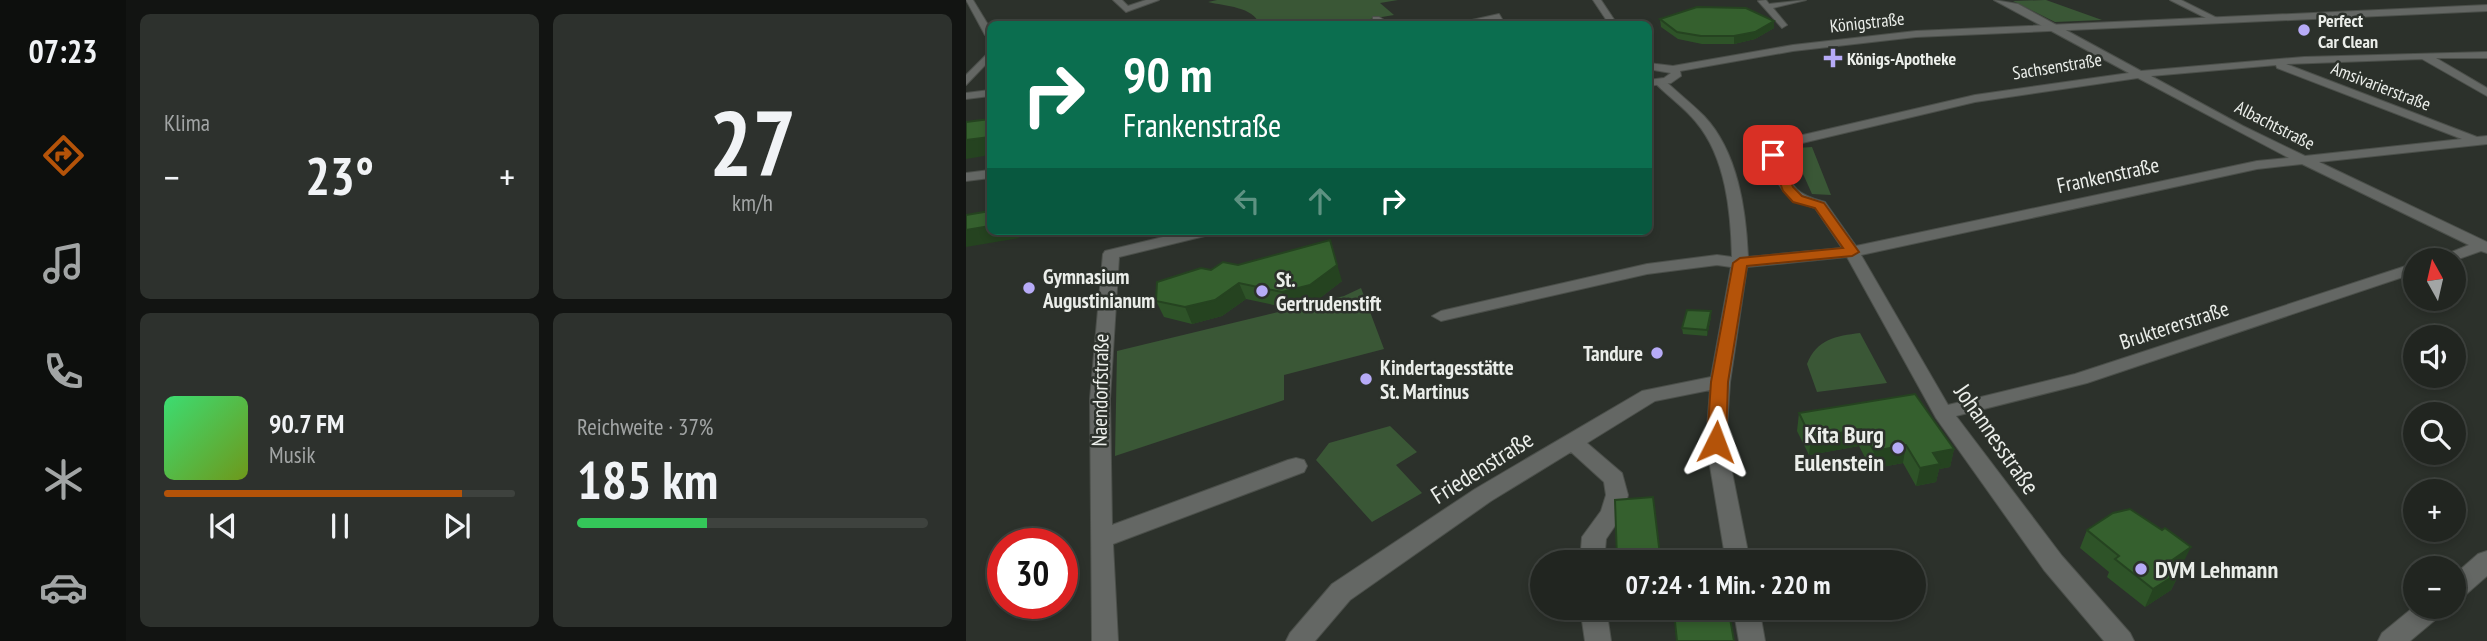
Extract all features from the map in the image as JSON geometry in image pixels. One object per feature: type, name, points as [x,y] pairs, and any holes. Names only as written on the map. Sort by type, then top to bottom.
[{"type":"street","points":[[969,0],[987,30]]},
{"type":"street","points":[[1117,0],[1126,9],[1155,0]]},
{"type":"street","points":[[1764,3],[1802,0]]},
{"type":"street","name":"Albachtstraße","points":[[1998,0],[2299,159],[2484,247]]},
{"type":"street","points":[[2174,0],[2215,19]]},
{"type":"street","points":[[1598,2],[1601,21]]},
{"type":"street","points":[[1598,2],[1611,21]]},
{"type":"street","points":[[1764,3],[1782,25]]},
{"type":"street","name":"Königstraße","points":[[1652,66],[1673,69],[1862,39],[2050,27],[2487,8]]},
{"type":"street","points":[[1476,21],[1499,17]]},
{"type":"street","points":[[1377,19],[1381,21]]},
{"type":"street","name":"Sachsenstraße","points":[[1852,252],[1820,205],[1798,199],[1787,188],[1773,155],[1780,147],[1794,141],[1997,94],[2135,74],[2273,63],[2487,55]]},
{"type":"street","points":[[2425,56],[2487,93]]},
{"type":"street","points":[[966,82],[987,58]]},
{"type":"street","name":"Amsivarierstraße","points":[[2273,63],[2484,141]]},
{"type":"street","points":[[1654,82],[1675,76],[1673,69]]},
{"type":"street","points":[[1654,82],[1702,120],[1723,157],[1739,228],[1740,263],[1720,382],[1716,442],[1736,550]]},
{"type":"street","points":[[966,96],[987,93]]},
{"type":"street","name":"Frankenstraße","points":[[1441,316],[1647,269],[1717,260],[1740,263],[1852,252],[2212,174],[2299,159],[2484,141]]},
{"type":"street","points":[[966,177],[987,174]]},
{"type":"street","name":"Naendorfstraße","points":[[1105,641],[1099,467],[1102,321],[1111,254],[1188,235]]},
{"type":"street","points":[[2466,252],[2484,247]]},
{"type":"street","name":"Johannesstraße","points":[[1852,252],[1943,413],[2053,563],[2121,641]]},
{"type":"street","name":"Bruktererstraße","points":[[1943,413],[2080,379],[2403,272]]},
{"type":"street","name":"Friedenstraße","points":[[1299,641],[1341,592],[1483,495],[1649,396],[1720,382]]},
{"type":"street","points":[[1572,441],[1615,478],[1617,495],[1611,514],[1594,537],[1593,550]]},
{"type":"street","points":[[1101,539],[1296,467]]},
{"type":"street","points":[[2466,579],[2487,561]]},
{"type":"street","points":[[2391,641],[2418,619]]},
{"type":"street","points":[[1595,620],[1598,641]]},
{"type":"street","points":[[1748,620],[1752,641]]},
{"type":"green space","points":[[1398,0],[1380,3],[1394,15],[1358,21],[1258,21],[1245,11],[1208,2]]},
{"type":"green space","points":[[2045,0],[2102,20],[2055,22],[2013,1]]},
{"type":"green space","points":[[1812,147],[1831,195],[1812,194],[1795,156],[1797,148]]},
{"type":"green space","points":[[1361,288],[1384,349],[1284,375],[1284,400],[1115,456],[1117,351],[1344,296]]},
{"type":"green space","points":[[1860,333],[1887,383],[1817,392],[1807,364],[1816,349],[1828,340]]},
{"type":"green space","points":[[1390,426],[1417,452],[1396,465],[1422,493],[1372,522],[1316,460],[1329,443]]},
{"type":"building","points":[[1697,7],[1746,8],[1774,21],[1755,32],[1734,36],[1701,36],[1677,32],[1660,19]]},
{"type":"building","points":[[987,119],[987,137],[966,140],[966,122]]},
{"type":"building","points":[[987,212],[987,226],[966,230],[966,215]]},
{"type":"building","points":[[1330,240],[1337,265],[1310,285],[1282,292],[1239,283],[1215,300],[1185,307],[1156,301],[1157,282],[1201,268],[1211,270],[1223,262],[1238,265]]},
{"type":"building","points":[[1687,310],[1711,311],[1707,330],[1682,328]]},
{"type":"building","points":[[1915,394],[1954,449],[1933,453],[1940,464],[1920,468],[1906,445],[1874,451],[1861,429],[1811,438],[1799,413]]},
{"type":"building","points":[[1653,497],[1659,550],[1617,550],[1615,500]]},
{"type":"building","points":[[2130,509],[2162,530],[2165,528],[2191,547],[2168,563],[2180,572],[2153,589],[2115,559],[2119,556],[2087,530],[2113,513]]},
{"type":"building","points":[[1675,620],[1730,620],[1734,641],[1677,641]]},
{"type":"place","name":"Perfect Car Clean","points":[[2304,30]]},
{"type":"place","name":"Königs-Apotheke","points":[[1833,58]]},
{"type":"place","name":"Gymnasium Augustinianum","points":[[1029,288]]},
{"type":"place","name":"St. Gertrudenstift","points":[[1262,291]]},
{"type":"place","name":"Tandure","points":[[1657,353]]},
{"type":"place","name":"Kindertagesstätte St. Martinus","points":[[1366,379]]},
{"type":"place","name":"Kita Burg Eulenstein","points":[[1898,448]]},
{"type":"place","name":"DVM Lehmann","points":[[2141,569]]},
{"type":"route","points":[[1716,442],[1720,382],[1740,263],[1852,252],[1820,205],[1798,199],[1787,188],[1773,155]]}]
